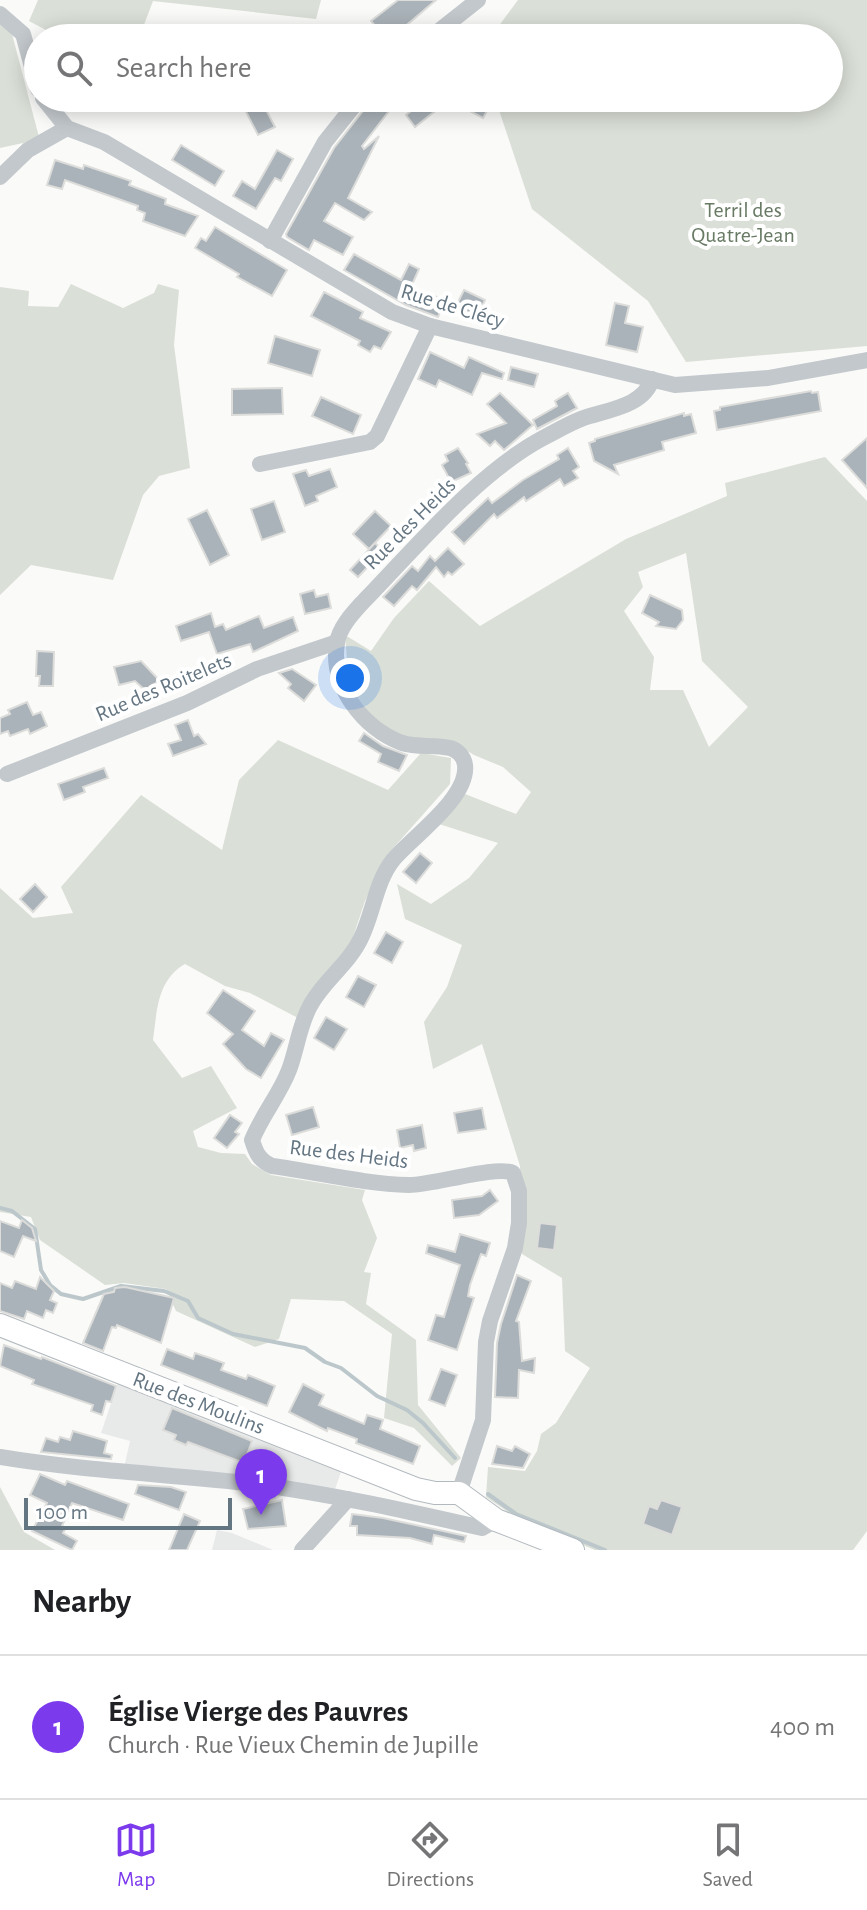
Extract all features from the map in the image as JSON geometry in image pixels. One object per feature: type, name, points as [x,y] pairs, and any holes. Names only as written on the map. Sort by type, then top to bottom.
[{"type":"street","points":[[448,24],[478,0]]},
{"type":"street","points":[[0,14],[24,38]]},
{"type":"street","points":[[0,177],[28,150],[67,128],[54,112]]},
{"type":"street","points":[[270,241],[325,142],[349,112]]},
{"type":"street","name":"Rue de Clécy","points":[[67,128],[104,142],[392,312],[430,326],[675,385],[794,374],[867,360]]},
{"type":"street","points":[[260,464],[370,442],[377,436],[430,326]]},
{"type":"street","name":"Rue des Heids","points":[[459,1493],[483,1420],[486,1342],[490,1321],[515,1248],[519,1191],[513,1173],[494,1171],[409,1185],[369,1180],[272,1166],[262,1161],[252,1140],[288,1072],[311,1003],[347,962],[360,941],[392,860],[432,824],[450,801],[466,770],[460,753],[450,748],[418,747],[400,742],[375,727],[357,710],[340,682],[337,642],[348,620],[362,603],[469,494],[505,462],[539,440],[578,421],[636,400],[649,389],[652,379]]},
{"type":"street","name":"Rue des Roitelets","points":[[7,774],[187,703],[257,669],[337,642]]},
{"type":"street","name":"Rue des Moulins","points":[[0,1325],[416,1489],[459,1493]]},
{"type":"street","points":[[0,1457],[40,1464],[255,1484],[348,1499],[482,1528],[496,1520]]},
{"type":"street","points":[[459,1493],[496,1520],[573,1550]]},
{"type":"street","points":[[302,1550],[348,1499]]},
{"type":"shaded area","points":[[119,1380],[342,1469],[335,1489],[124,1468],[130,1441],[101,1433]]},
{"type":"shaded area","points":[[217,1530],[232,1533],[273,1550],[212,1550]]},
{"type":"green space","points":[[38,0],[321,0],[316,19],[153,1],[144,24],[35,24],[29,21]]},
{"type":"green space","name":"Terril des Quatre-Jean","points":[[518,0],[867,0],[867,346],[686,362],[648,301],[532,209],[500,112],[843,112],[843,24],[500,24]]},
{"type":"green space","points":[[0,22],[11,30],[24,80],[24,112],[32,112],[39,137],[0,148]]},
{"type":"green space","points":[[71,284],[123,308],[154,293],[158,284],[179,290],[174,345],[190,468],[159,476],[143,495],[113,580],[31,565],[0,595],[0,287],[29,291],[28,306],[58,307]]},
{"type":"green space","points":[[825,457],[867,501],[867,1531],[853,1550],[595,1550],[517,1518],[486,1497],[488,1467],[525,1471],[537,1451],[541,1434],[556,1423],[590,1368],[565,1351],[562,1278],[522,1254],[520,1166],[482,1044],[433,1069],[424,1022],[447,987],[462,945],[405,919],[397,884],[431,904],[469,878],[498,843],[439,824],[460,792],[516,814],[531,792],[503,767],[453,742],[423,744],[381,728],[349,686],[345,635],[371,651],[394,618],[429,581],[480,626],[626,539],[727,496],[725,483]],"holes":[[[686,553],[702,661],[748,707],[709,747],[683,690],[650,690],[654,657],[624,611],[643,587],[638,572]]]},
{"type":"green space","points":[[278,740],[388,790],[421,753],[451,758],[450,784],[388,854],[365,901],[350,946],[298,1018],[250,993],[225,986],[185,964],[164,987],[153,1040],[182,1078],[211,1066],[237,1108],[193,1131],[198,1147],[221,1153],[245,1154],[252,1164],[271,1175],[365,1190],[362,1200],[377,1238],[364,1272],[371,1273],[366,1304],[416,1340],[418,1405],[461,1458],[452,1466],[414,1428],[384,1418],[392,1334],[344,1301],[291,1299],[279,1339],[255,1347],[176,1311],[166,1289],[124,1283],[105,1285],[40,1240],[31,1217],[0,1212],[0,888],[33,918],[73,913],[61,887],[141,795],[222,850],[239,780]]},
{"type":"green space","points":[[0,1487],[24,1532],[55,1550],[0,1550]]},
{"type":"building","points":[[398,0],[436,0],[408,24],[373,24],[371,21]]},
{"type":"building","points":[[246,112],[267,112],[275,127],[258,135]]},
{"type":"building","points":[[362,112],[388,112],[362,146],[364,149],[379,136],[348,198],[372,212],[364,220],[335,203],[324,221],[353,237],[343,255],[314,240],[309,250],[286,234],[334,148]]},
{"type":"building","points":[[410,112],[434,112],[415,127],[406,115]]},
{"type":"building","points":[[472,112],[486,112],[483,118]]},
{"type":"building","points":[[181,145],[224,171],[215,186],[172,160]]},
{"type":"building","points":[[277,150],[293,159],[281,181],[275,178],[256,209],[233,196],[242,181],[255,189]]},
{"type":"building","points":[[55,160],[83,169],[84,165],[131,181],[129,185],[166,199],[165,204],[198,216],[185,236],[143,221],[145,213],[137,210],[138,206],[65,180],[62,189],[47,185]]},
{"type":"building","points":[[215,227],[287,270],[272,296],[195,248],[201,238],[206,241]]},
{"type":"building","points":[[354,254],[401,280],[409,264],[419,269],[411,287],[445,300],[438,317],[406,305],[344,270]]},
{"type":"building","points":[[464,290],[485,300],[478,315],[455,308]]},
{"type":"building","points":[[324,292],[363,312],[360,318],[391,332],[381,349],[374,346],[370,352],[358,345],[360,341],[311,316]]},
{"type":"building","points":[[615,303],[629,306],[625,323],[643,327],[637,352],[606,345]]},
{"type":"building","points":[[275,336],[320,350],[312,376],[268,363]]},
{"type":"building","points":[[430,352],[464,368],[469,357],[504,373],[502,379],[482,373],[472,395],[439,380],[436,387],[418,379]]},
{"type":"building","points":[[511,367],[538,374],[534,387],[508,380]]},
{"type":"building","points":[[282,388],[283,414],[232,415],[232,389]]},
{"type":"building","points":[[818,392],[821,411],[717,430],[714,411],[720,410],[720,407]]},
{"type":"building","points":[[500,393],[533,425],[504,450],[495,441],[490,446],[477,434],[506,423],[487,404]]},
{"type":"building","points":[[568,393],[577,408],[537,429],[533,420],[557,406],[555,401]]},
{"type":"building","points":[[321,397],[361,415],[353,434],[312,416]]},
{"type":"building","points":[[684,413],[684,416],[691,414],[696,433],[662,442],[664,450],[614,465],[618,474],[594,461],[589,443],[595,439]]},
{"type":"building","points":[[867,438],[867,488],[842,460]]},
{"type":"building","points":[[458,448],[471,473],[451,482],[442,465],[448,461],[445,455]]},
{"type":"building","points":[[568,448],[579,467],[573,471],[578,478],[564,486],[560,479],[526,501],[524,497],[497,518],[494,514],[464,544],[452,532],[488,498],[492,503],[559,459],[557,455]]},
{"type":"building","points":[[330,469],[337,487],[316,496],[318,501],[305,506],[293,474],[306,470],[309,476]]},
{"type":"building","points":[[274,501],[285,532],[262,540],[251,509]]},
{"type":"building","points":[[207,510],[229,555],[210,565],[188,519]]},
{"type":"building","points":[[375,511],[391,526],[369,549],[353,534]]},
{"type":"building","points":[[375,543],[383,551],[358,577],[350,570]]},
{"type":"building","points":[[448,548],[464,564],[452,575],[448,572],[444,577],[436,567],[417,590],[412,586],[394,606],[383,597],[412,566],[418,571],[430,556],[435,561]]},
{"type":"building","points":[[314,590],[316,597],[328,594],[331,608],[305,614],[300,594]]},
{"type":"building","points":[[650,595],[682,610],[683,620],[676,629],[656,626],[659,622],[642,613]]},
{"type":"building","points":[[211,613],[215,627],[223,624],[226,630],[259,616],[264,628],[293,617],[298,631],[253,652],[250,644],[217,654],[209,632],[181,641],[176,626]]},
{"type":"building","points":[[37,651],[54,652],[53,686],[39,686],[40,676],[36,676]]},
{"type":"building","points":[[141,661],[159,680],[147,692],[135,681],[119,685],[114,667]]},
{"type":"building","points":[[292,669],[316,685],[304,701],[288,688],[291,684],[279,673]]},
{"type":"building","points":[[27,702],[33,715],[41,712],[47,726],[30,734],[28,729],[10,736],[8,731],[0,734],[0,718],[10,714],[8,710]]},
{"type":"building","points":[[188,720],[194,736],[198,734],[206,744],[173,756],[168,744],[181,740],[175,725]]},
{"type":"building","points":[[364,733],[383,746],[407,755],[399,771],[378,762],[381,754],[359,741]]},
{"type":"building","points":[[104,768],[108,778],[83,787],[85,792],[64,800],[58,784]]},
{"type":"building","points":[[420,853],[432,863],[416,883],[403,872]]},
{"type":"building","points":[[35,884],[47,897],[33,912],[20,899]]},
{"type":"building","points":[[386,932],[403,942],[392,963],[374,953]]},
{"type":"building","points":[[358,976],[376,985],[364,1007],[346,997]]},
{"type":"building","points":[[223,990],[255,1011],[242,1030],[264,1046],[271,1033],[284,1040],[261,1078],[246,1069],[223,1044],[233,1034],[207,1013]]},
{"type":"building","points":[[326,1017],[347,1029],[334,1050],[314,1038]]},
{"type":"building","points":[[313,1107],[319,1127],[292,1135],[286,1115]]},
{"type":"building","points":[[482,1108],[486,1129],[458,1133],[454,1113]]},
{"type":"building","points":[[230,1115],[242,1123],[235,1132],[239,1134],[227,1148],[214,1138]]},
{"type":"building","points":[[422,1125],[426,1148],[414,1151],[413,1145],[400,1148],[397,1130]]},
{"type":"building","points":[[490,1190],[498,1201],[479,1215],[454,1218],[452,1200],[482,1196]]},
{"type":"building","points":[[22,1220],[32,1228],[36,1241],[23,1236],[14,1257],[0,1251],[0,1221],[19,1228]]},
{"type":"building","points":[[540,1223],[557,1225],[554,1250],[537,1248]]},
{"type":"building","points":[[460,1234],[490,1243],[486,1256],[481,1254],[470,1285],[468,1296],[474,1298],[457,1350],[428,1340],[436,1315],[444,1317],[460,1265],[426,1253],[428,1245],[455,1252]]},
{"type":"building","points":[[517,1275],[531,1281],[516,1321],[519,1322],[522,1361],[535,1358],[534,1373],[519,1370],[518,1398],[495,1397],[497,1343]]},
{"type":"building","points":[[40,1277],[54,1291],[50,1300],[57,1303],[53,1313],[46,1310],[43,1318],[27,1311],[24,1319],[0,1311],[0,1283],[12,1288],[15,1281],[36,1289]]},
{"type":"building","points":[[125,1287],[174,1298],[161,1343],[117,1325],[116,1328],[112,1327],[103,1351],[83,1343],[104,1294]]},
{"type":"building","points":[[4,1345],[116,1386],[111,1402],[106,1401],[102,1415],[91,1411],[93,1405],[32,1384],[34,1380],[0,1366]]},
{"type":"building","points":[[167,1349],[193,1359],[195,1353],[210,1358],[224,1363],[221,1370],[246,1379],[248,1375],[275,1386],[267,1406],[161,1365]]},
{"type":"building","points":[[441,1369],[457,1375],[445,1406],[429,1400]]},
{"type":"building","points":[[303,1384],[324,1395],[319,1405],[364,1424],[367,1415],[383,1420],[380,1429],[420,1446],[413,1464],[356,1443],[357,1439],[328,1428],[327,1431],[289,1412]]},
{"type":"building","points":[[172,1408],[252,1441],[244,1463],[188,1442],[186,1445],[174,1440],[176,1435],[163,1430]]},
{"type":"building","points":[[73,1431],[107,1441],[104,1453],[112,1455],[111,1459],[41,1452],[46,1438],[58,1442],[60,1437],[70,1440]]},
{"type":"building","points":[[497,1446],[512,1451],[515,1446],[530,1454],[523,1468],[492,1464]]},
{"type":"building","points":[[40,1474],[65,1485],[67,1481],[129,1504],[123,1520],[72,1503],[62,1526],[66,1528],[63,1533],[77,1541],[72,1550],[32,1531],[47,1503],[30,1495]]},
{"type":"building","points":[[138,1485],[171,1487],[186,1492],[179,1510],[135,1494]]},
{"type":"building","points":[[282,1500],[286,1526],[248,1529],[243,1509]]},
{"type":"building","points":[[661,1500],[682,1507],[672,1535],[643,1524],[649,1506],[657,1509]]},
{"type":"building","points":[[184,1514],[200,1521],[187,1550],[169,1550]]},
{"type":"building","points":[[352,1514],[466,1536],[464,1542],[434,1535],[432,1544],[410,1538],[357,1535],[357,1526],[350,1526]]},
{"type":"waterway","points":[[0,1208],[12,1211],[35,1229],[41,1270],[50,1285],[61,1294],[83,1299],[121,1286],[164,1291],[188,1301],[198,1318],[233,1334],[305,1348],[325,1362],[341,1368],[377,1396],[407,1410],[455,1458]]},
{"type":"waterway","points":[[488,1494],[516,1514],[605,1550]]},
{"type":"place","name":"Église Vierge des Pauvres","points":[[261,1515]]}]
